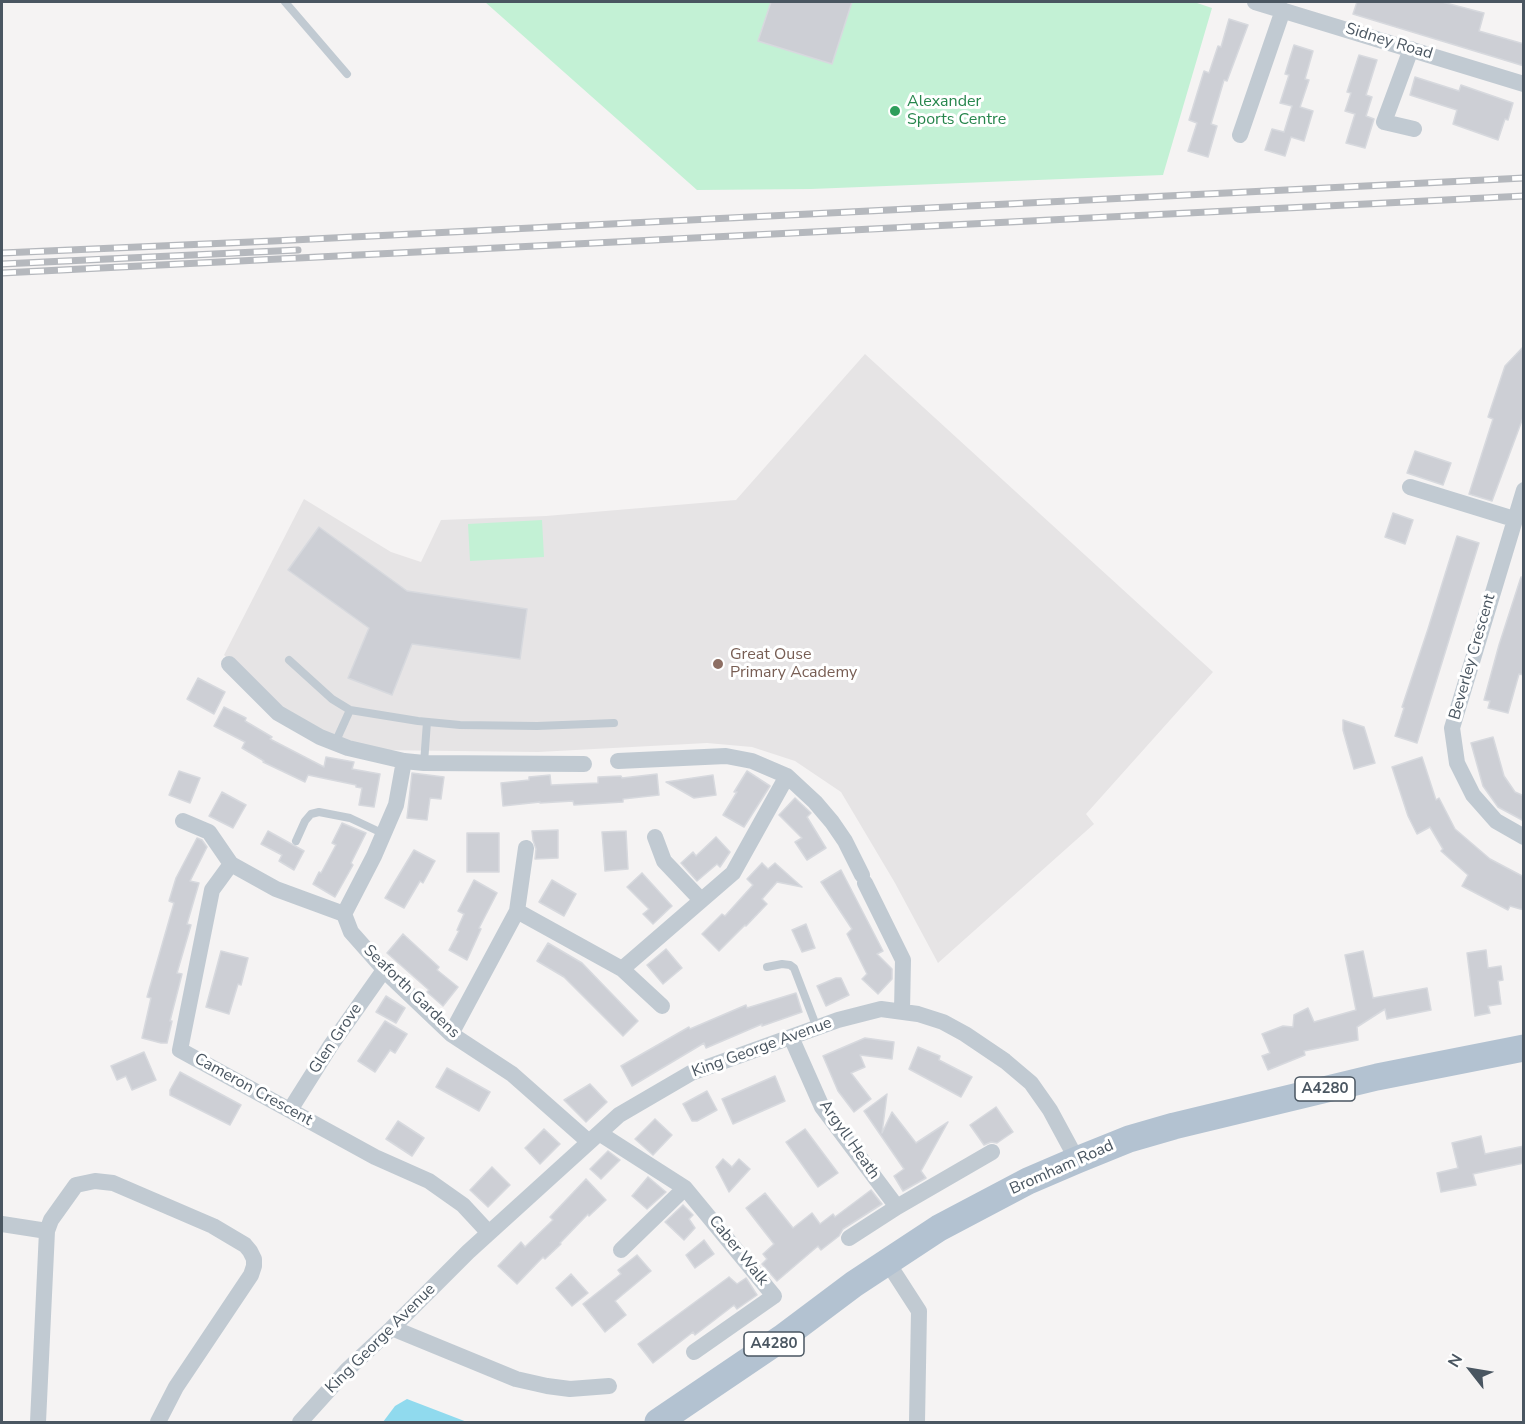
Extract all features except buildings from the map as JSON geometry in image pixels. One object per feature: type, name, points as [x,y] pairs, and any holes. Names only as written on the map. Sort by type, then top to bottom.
[{"type":"main road","name":"Bromham Road","points":[[658,1422],[782,1338],[854,1284],[939,1228],[983,1204],[1077,1160],[1129,1139],[1174,1126],[1377,1077],[1524,1048]]},
{"type":"street","name":"Sidney Road","points":[[1255,2],[1524,84]]},
{"type":"street","points":[[1240,135],[1283,10]]},
{"type":"street","points":[[1411,49],[1384,122],[1414,129]]},
{"type":"street","points":[[1410,487],[1514,519]]},
{"type":"street","name":"Beverley Crescent","points":[[1524,490],[1452,728],[1457,763],[1473,795],[1496,820],[1524,837]]},
{"type":"street","points":[[229,664],[278,713],[348,748],[404,761],[424,763],[584,764]]},
{"type":"street","points":[[618,761],[726,756],[752,761],[787,776],[832,822],[844,841],[903,960],[902,1011]]},
{"type":"street","points":[[183,821],[209,832],[231,864],[276,889],[344,914],[396,805],[404,761]]},
{"type":"street","points":[[622,969],[733,873],[787,776]]},
{"type":"street","points":[[655,837],[664,861],[701,900]]},
{"type":"street","points":[[451,1034],[517,910],[526,848]]},
{"type":"street","name":"Cameron Crescent","points":[[231,864],[212,890],[180,1050],[375,1157],[429,1181],[463,1205],[489,1233]]},
{"type":"street","points":[[517,910],[622,969],[662,1006]]},
{"type":"street","name":"Seaforth Gardens","points":[[344,914],[351,932],[384,970],[451,1034],[512,1074],[594,1138]]},
{"type":"street","name":"Glen Grove","points":[[290,1110],[331,1045],[384,970]]},
{"type":"street","name":"King George Avenue","points":[[300,1422],[347,1370],[489,1233],[619,1115],[691,1073],[817,1028],[881,1009],[918,1014],[943,1022],[1005,1061],[1031,1083],[1050,1110],[1077,1160]]},
{"type":"street","name":"Argyll Heath","points":[[791,1037],[822,1107],[897,1207]]},
{"type":"street","name":"Caber Walk","points":[[594,1138],[685,1188],[774,1296],[694,1352]]},
{"type":"street","points":[[849,1238],[897,1207],[992,1152]]},
{"type":"street","points":[[38,1422],[46,1231],[51,1220],[76,1185],[94,1181],[113,1183],[213,1226],[245,1245],[250,1251],[254,1266],[176,1386],[158,1422]]},
{"type":"street","points":[[621,1250],[685,1188]]},
{"type":"street","points":[[2,1224],[46,1231]]},
{"type":"street","points":[[888,1263],[919,1311],[916,1422]]},
{"type":"street","points":[[392,1328],[516,1380],[570,1389],[609,1386]]},
{"type":"lane","points":[[285,2],[346,74]]},
{"type":"lane","points":[[289,660],[332,699],[350,710],[460,725],[537,726],[614,723]]},
{"type":"lane","points":[[335,743],[350,710]]},
{"type":"lane","points":[[424,763],[427,722]]},
{"type":"lane","points":[[296,841],[305,821],[311,814],[319,812],[350,818],[384,834]]},
{"type":"lane","points":[[767,967],[782,964],[794,968],[817,1028]]},
{"type":"shaded area","name":"Great Ouse Primary Academy","points":[[865,354],[1213,672],[1086,814],[1094,824],[938,963],[895,883],[841,792],[795,761],[752,747],[707,743],[538,752],[376,750],[326,734],[281,709],[224,655],[304,499],[391,552],[421,562],[441,520],[546,516],[736,500]]},
{"type":"green space","name":"Alexander Sports Centre","points":[[485,2],[1194,2],[1212,8],[1163,175],[811,189],[697,190]]},
{"type":"green space","points":[[542,520],[544,557],[470,561],[468,524]]},
{"type":"water","points":[[407,1399],[467,1422],[383,1422],[395,1406]]},
{"type":"railway","points":[[2,253],[1524,178]]},
{"type":"railway","points":[[2,273],[1524,196]]},
{"type":"railway","points":[[2,264],[298,250]]},
{"type":"place","name":"Alexander Sports Centre","points":[[895,111]]},
{"type":"place","name":"Great Ouse Primary Academy","points":[[718,664]]}]
